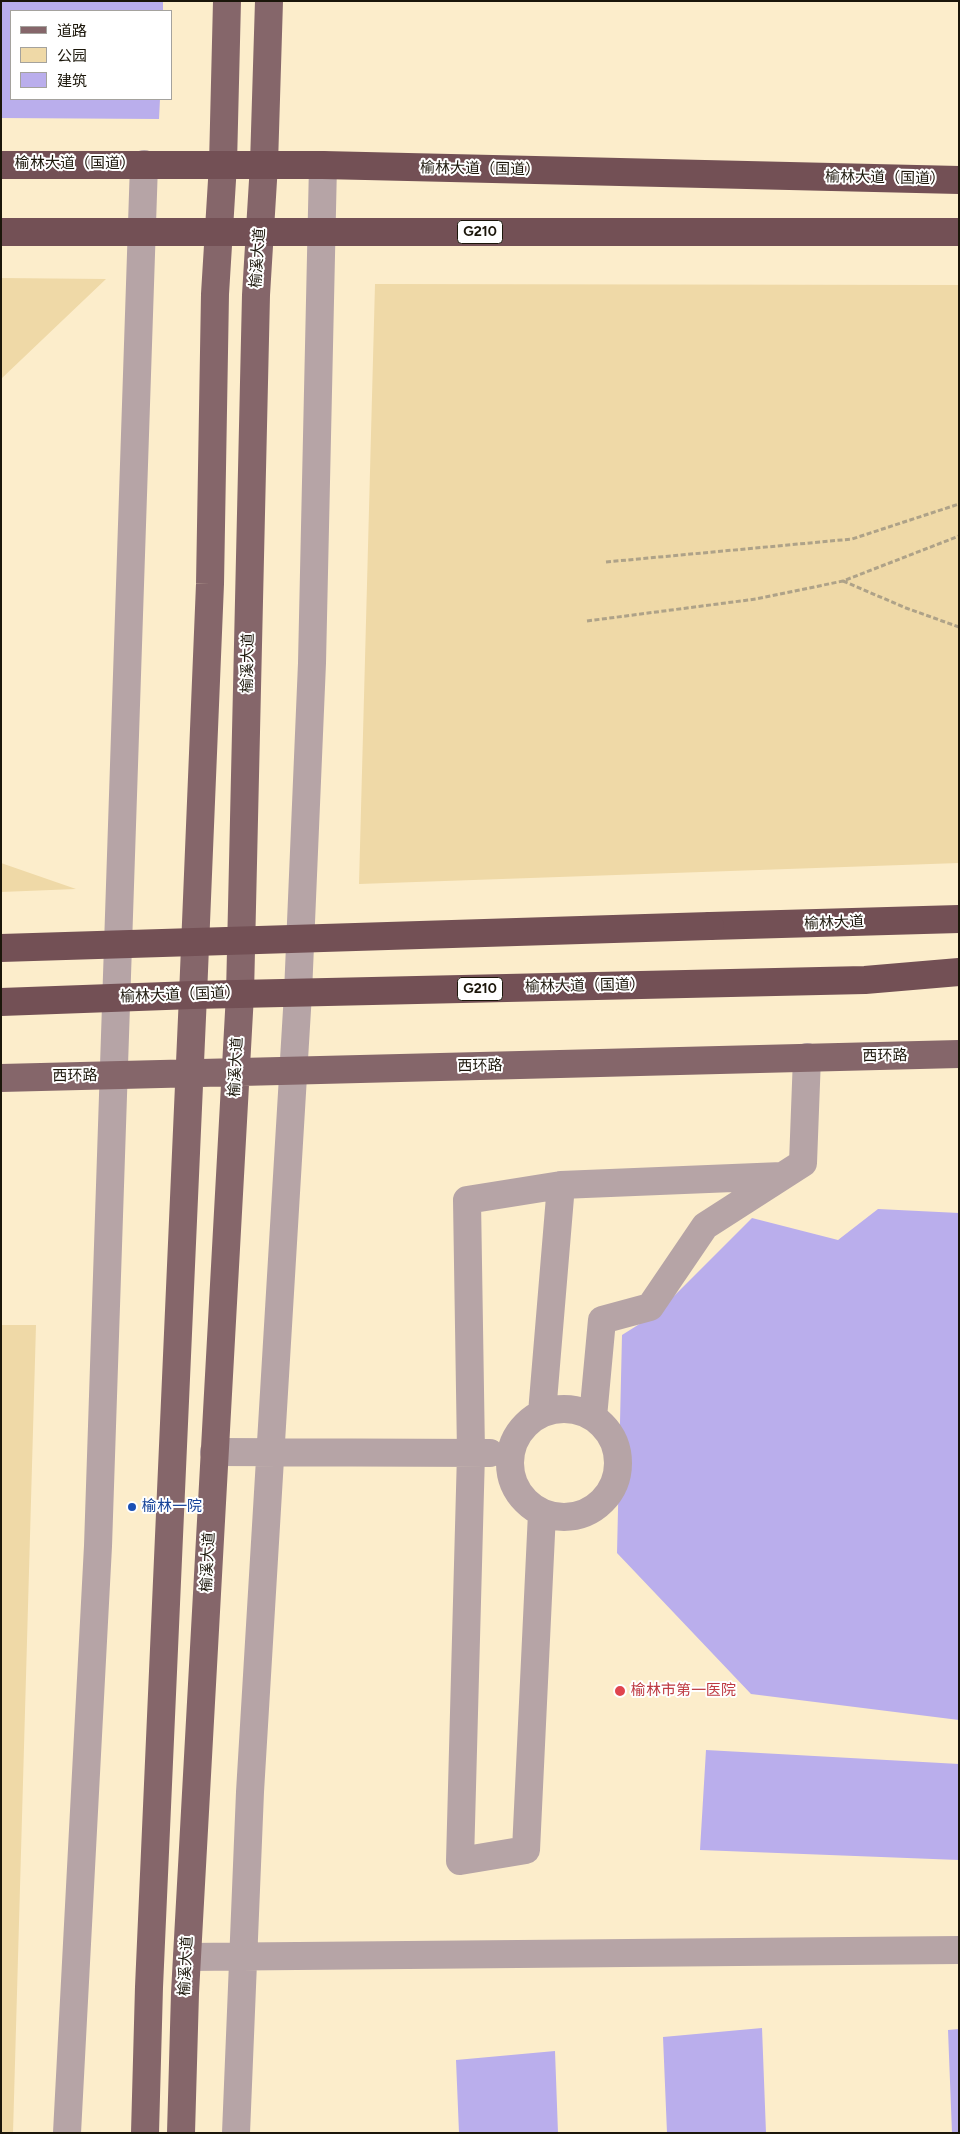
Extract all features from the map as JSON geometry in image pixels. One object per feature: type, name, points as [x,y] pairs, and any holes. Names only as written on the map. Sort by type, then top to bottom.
[{"type":"highway","name":"榆林大道（国道）","points":[[1,165],[264,164],[959,180]]},
{"type":"highway","name":"G210","points":[[1,232],[959,232]]},
{"type":"highway","name":"榆林大道","points":[[1,948],[959,919]]},
{"type":"highway","name":"榆林大道（国道）","points":[[1,1002],[193,994],[865,980],[959,972]]},
{"type":"main road","points":[[145,2133],[149,1987],[210,584],[215,294],[223,164],[227,1]]},
{"type":"main road","name":"榆溪大道","points":[[181,2133],[187,1956],[240,994],[256,295],[264,164],[269,1]]},
{"type":"main road","name":"西环路","points":[[1,1078],[959,1054]]},
{"type":"street","points":[[67,2133],[98,1546],[144,164]]},
{"type":"street","points":[[236,2133],[250,1792],[295,1070],[312,663],[323,165]]},
{"type":"street","points":[[594,1417],[602,1320],[650,1307],[705,1226],[803,1163],[807,1057]]},
{"type":"street","points":[[542,1513],[526,1850],[460,1861],[471,1452],[467,1200],[561,1185],[783,1176]]},
{"type":"street","points":[[542,1413],[561,1185]]},
{"type":"street","points":[[559,1408],[577,1410],[594,1417],[606,1429],[615,1445],[618,1462],[615,1480],[607,1496],[594,1508],[578,1516],[560,1517],[542,1513],[527,1503],[516,1489],[510,1472],[510,1454],[516,1437],[527,1423],[542,1413],[559,1408]]},
{"type":"street","points":[[214,1452],[471,1452],[510,1454]]},
{"type":"street","points":[[187,1956],[959,1950]]},
{"type":"path","points":[[606,562],[852,540],[959,504]]},
{"type":"path","points":[[587,621],[756,599],[843,581],[959,536]]},
{"type":"path","points":[[843,581],[906,608],[959,627]]},
{"type":"green space","points":[[1,278],[106,279],[1,379]]},
{"type":"green space","points":[[375,284],[959,285],[959,863],[359,884]]},
{"type":"green space","points":[[1,863],[76,889],[1,892]]},
{"type":"green space","points":[[1,1325],[36,1325],[13,2133],[1,2133]]},
{"type":"building","points":[[1,1],[163,1],[163,10],[10,10],[10,100],[160,100],[159,119],[1,118]]},
{"type":"building","points":[[878,1209],[959,1213],[959,1720],[751,1694],[617,1553],[622,1335],[657,1313],[752,1218],[838,1240]]},
{"type":"building","points":[[706,1750],[959,1764],[959,1860],[700,1850]]},
{"type":"building","points":[[762,2028],[766,2133],[667,2133],[663,2037]]},
{"type":"building","points":[[959,2029],[959,2133],[952,2133],[948,2030]]},
{"type":"building","points":[[555,2051],[558,2133],[459,2133],[456,2060]]},
{"type":"place","name":"榆林一院","points":[[132,1507]]},
{"type":"place","name":"榆林市第一医院","points":[[620,1691]]}]
